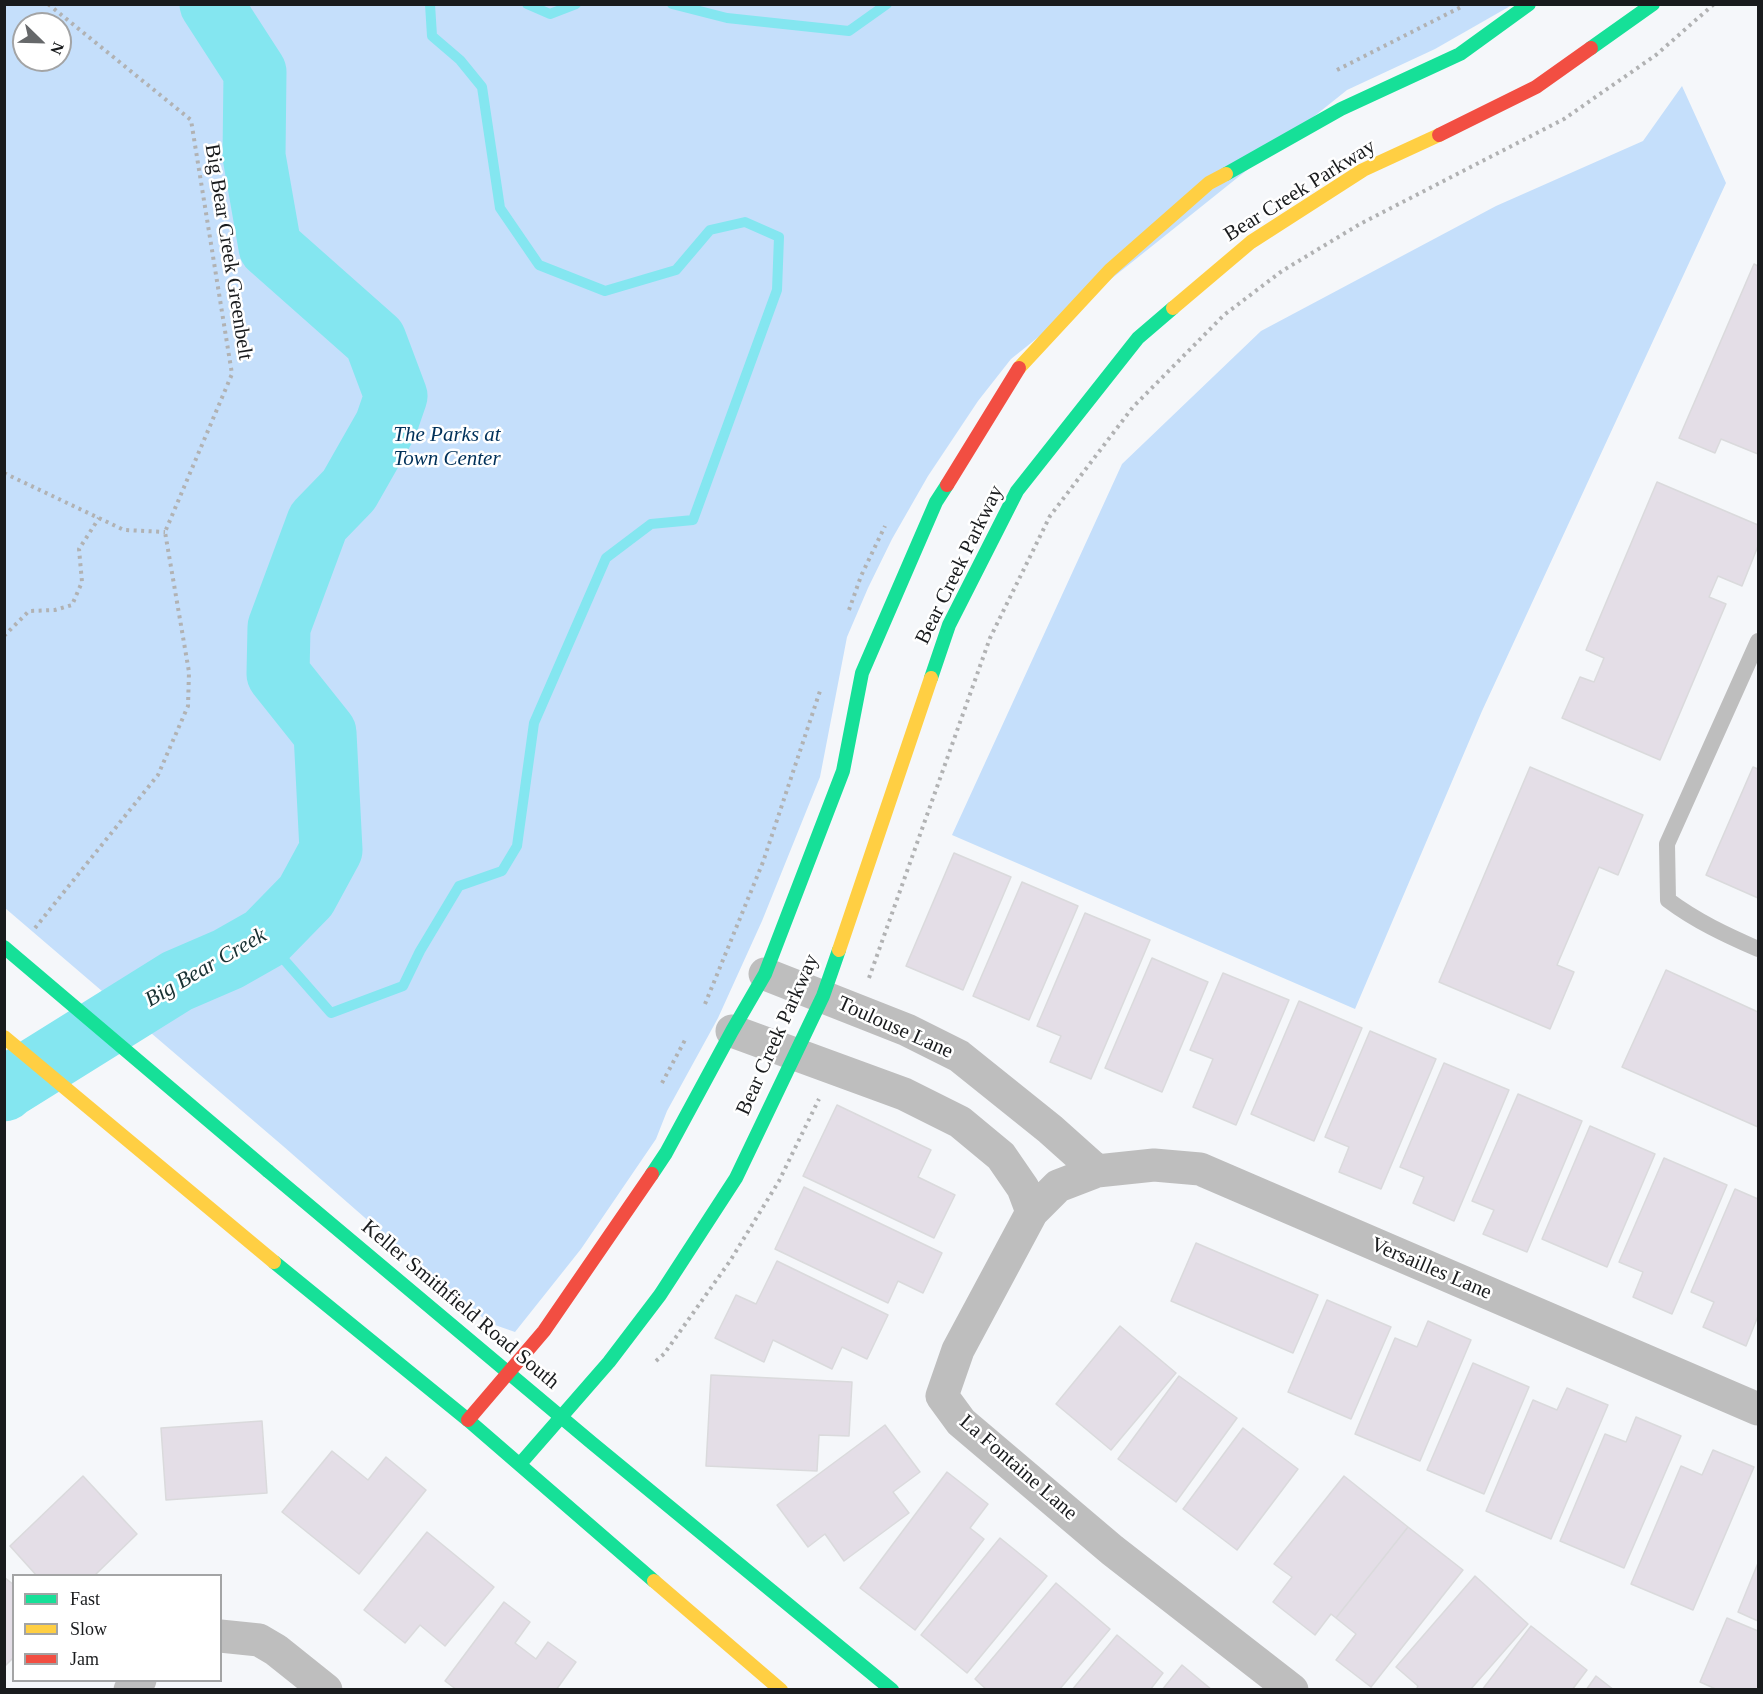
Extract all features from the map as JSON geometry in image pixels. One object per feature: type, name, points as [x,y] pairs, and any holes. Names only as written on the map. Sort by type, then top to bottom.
[{"type":"main road","name":"Bear Creek Parkway","points":[[468,1420],[544,1331],[666,1153],[765,974],[843,771],[862,673],[936,502],[1017,370],[1110,270],[1209,183],[1341,109],[1460,54],[1529,4]]},
{"type":"main road","name":"Bear Creek Parkway","points":[[520,1464],[609,1362],[660,1296],[736,1178],[823,996],[950,625],[1017,491],[1138,338],[1251,242],[1363,170],[1536,87],[1653,4]]},
{"type":"main road","name":"Keller Smithfield Road South","points":[[4,947],[508,1374],[892,1689]]},
{"type":"main road","points":[[4,1036],[224,1221],[468,1420],[781,1689]]},
{"type":"street","name":"Toulouse Lane","points":[[765,974],[907,1030],[959,1056],[1050,1129],[1096,1171]]},
{"type":"street","points":[[732,1031],[904,1094],[960,1122],[1001,1156],[1023,1188],[1032,1212]]},
{"type":"street","name":"Versailles Lane","points":[[1096,1171],[1154,1165],[1200,1169],[1758,1409]]},
{"type":"street","name":"La Fontaine Lane","points":[[1096,1171],[1058,1186],[1032,1212],[958,1350],[942,1396],[961,1422],[1112,1550],[1292,1689]]},
{"type":"street","points":[[222,1636],[259,1640],[276,1650],[326,1689]]},
{"type":"lane","points":[[1758,641],[1667,844],[1667,881],[1668,900],[1688,916],[1758,949]]},
{"type":"path","name":"Big Bear Creek Greenbelt","points":[[48,4],[191,120],[232,374],[165,532]]},
{"type":"path","points":[[857,1010],[990,638],[1050,516],[1133,408],[1224,315],[1282,271],[1360,224],[1564,118],[1656,55],[1714,4]]},
{"type":"path","points":[[4,473],[124,530],[165,532],[189,672],[188,706],[158,776],[31,932]]},
{"type":"path","points":[[4,636],[29,611],[55,610],[72,605],[82,582],[79,549],[99,518]]},
{"type":"path","points":[[649,1367],[664,1354],[730,1261],[779,1181],[834,1068]]},
{"type":"green space","name":"The Parks at Town Center","points":[[5,5],[1512,5],[1435,49],[1347,90],[1011,359],[978,401],[928,476],[892,539],[847,637],[820,777],[762,921],[718,1018],[667,1111],[656,1139],[581,1249],[515,1332],[495,1325],[469,1309],[5,908]]},
{"type":"green space","points":[[1682,86],[1726,183],[1482,711],[1355,1009],[952,835],[1122,464],[1261,331],[1496,206],[1643,141]]},
{"type":"building","points":[[1754,264],[1758,266],[1758,454],[1721,439],[1715,453],[1679,438]]},
{"type":"building","points":[[1657,482],[1758,525],[1758,546],[1742,586],[1718,576],[1709,597],[1726,604],[1660,760],[1562,718],[1580,677],[1594,682],[1604,658],[1586,650]]},
{"type":"building","points":[[1530,767],[1643,815],[1618,875],[1599,867],[1557,965],[1574,972],[1550,1029],[1439,982]]},
{"type":"building","points":[[1753,767],[1758,769],[1758,898],[1706,875]]},
{"type":"building","points":[[954,853],[1011,877],[963,990],[906,966]]},
{"type":"building","points":[[1022,882],[1078,906],[1029,1020],[973,996]]},
{"type":"building","points":[[1085,913],[1150,940],[1091,1079],[1050,1062],[1061,1036],[1037,1026]]},
{"type":"building","points":[[1152,958],[1208,982],[1162,1092],[1105,1068]]},
{"type":"building","points":[[1666,970],[1758,1012],[1758,1127],[1622,1067]]},
{"type":"building","points":[[1223,973],[1289,1000],[1236,1125],[1193,1107],[1213,1059],[1190,1050]]},
{"type":"building","points":[[1299,1001],[1362,1028],[1314,1141],[1251,1114]]},
{"type":"building","points":[[1370,1031],[1436,1059],[1381,1189],[1339,1172],[1349,1147],[1325,1137]]},
{"type":"building","points":[[1444,1063],[1509,1090],[1454,1221],[1413,1203],[1424,1177],[1400,1167]]},
{"type":"building","points":[[1518,1094],[1582,1121],[1527,1252],[1483,1234],[1494,1210],[1472,1201]]},
{"type":"building","points":[[837,1105],[931,1150],[918,1177],[955,1195],[934,1238],[803,1176]]},
{"type":"building","points":[[1590,1126],[1655,1154],[1607,1267],[1542,1239]]},
{"type":"building","points":[[1664,1158],[1727,1185],[1672,1314],[1633,1297],[1643,1272],[1619,1262]]},
{"type":"building","points":[[804,1187],[942,1253],[923,1293],[898,1281],[888,1303],[775,1249]]},
{"type":"building","points":[[1735,1189],[1758,1199],[1758,1316],[1746,1346],[1703,1327],[1714,1302],[1691,1292]]},
{"type":"building","points":[[1196,1243],[1318,1295],[1293,1353],[1171,1301]]},
{"type":"building","points":[[777,1261],[888,1315],[867,1359],[842,1347],[832,1369],[773,1340],[764,1362],[715,1338],[736,1295],[756,1304]]},
{"type":"building","points":[[1327,1300],[1391,1327],[1351,1419],[1288,1392]]},
{"type":"building","points":[[1428,1321],[1471,1340],[1420,1461],[1355,1434],[1395,1338],[1417,1347]]},
{"type":"building","points":[[1120,1326],[1176,1373],[1111,1450],[1056,1404]]},
{"type":"building","points":[[1473,1363],[1529,1387],[1484,1494],[1427,1470]]},
{"type":"building","points":[[711,1375],[852,1382],[849,1436],[819,1435],[817,1471],[706,1466]]},
{"type":"building","points":[[1179,1376],[1237,1418],[1176,1502],[1118,1459]]},
{"type":"building","points":[[1567,1388],[1608,1405],[1551,1539],[1486,1511],[1533,1400],[1557,1410]]},
{"type":"building","points":[[1636,1417],[1681,1436],[1624,1568],[1560,1541],[1605,1434],[1626,1442]]},
{"type":"building","points":[[262,1421],[267,1493],[166,1500],[161,1428]]},
{"type":"building","points":[[885,1425],[920,1472],[893,1492],[909,1513],[844,1561],[825,1534],[808,1547],[777,1505]]},
{"type":"building","points":[[1243,1428],[1298,1469],[1237,1550],[1183,1509]]},
{"type":"building","points":[[1713,1450],[1754,1467],[1693,1610],[1631,1584],[1681,1466],[1702,1475]]},
{"type":"building","points":[[332,1451],[368,1480],[386,1457],[426,1490],[359,1574],[282,1512]]},
{"type":"building","points":[[947,1472],[988,1504],[970,1528],[984,1539],[915,1630],[860,1588]]},
{"type":"building","points":[[83,1476],[137,1534],[96,1574],[35,1574],[10,1546]]},
{"type":"building","points":[[1344,1476],[1408,1527],[1336,1618],[1331,1614],[1315,1635],[1273,1602],[1292,1577],[1274,1564]]},
{"type":"building","points":[[1408,1527],[1463,1570],[1371,1687],[1336,1660],[1356,1634],[1336,1618]]},
{"type":"building","points":[[427,1532],[494,1587],[445,1646],[420,1625],[405,1643],[364,1610]]},
{"type":"building","points":[[1000,1538],[1047,1576],[967,1673],[921,1635]]},
{"type":"building","points":[[1758,1563],[1758,1621],[1738,1612]]},
{"type":"building","points":[[1475,1576],[1528,1624],[1470,1690],[1416,1690],[1418,1686],[1396,1667]]},
{"type":"building","points":[[4,1577],[12,1583],[12,1659],[4,1667]]},
{"type":"building","points":[[1056,1583],[1110,1629],[1059,1690],[987,1690],[975,1679]]},
{"type":"building","points":[[504,1602],[530,1622],[515,1643],[536,1659],[548,1642],[576,1662],[556,1690],[457,1690],[445,1681]]},
{"type":"building","points":[[1727,1618],[1758,1631],[1758,1690],[1718,1690],[1700,1682]]},
{"type":"building","points":[[1531,1626],[1587,1670],[1572,1690],[1482,1690]]},
{"type":"building","points":[[1117,1635],[1163,1673],[1150,1690],[1072,1690]]},
{"type":"building","points":[[1182,1665],[1212,1690],[1162,1690]]},
{"type":"building","points":[[1596,1676],[1614,1690],[1586,1690]]},
{"type":"waterway","name":"Big Bear Creek","points":[[4,1090],[177,981],[228,959],[265,938],[306,896],[331,850],[325,733],[278,674],[279,627],[318,522],[349,490],[386,425],[396,396],[375,340],[270,247],[254,156],[255,72],[211,4]]},
{"type":"waterway","points":[[265,938],[331,1013],[403,986],[420,951],[459,886],[502,871],[517,846],[534,723],[606,558],[651,524],[693,520],[777,290],[779,237],[745,222],[710,230],[676,270],[605,291],[539,265],[500,208],[482,87],[460,60],[432,36],[430,4]]},
{"type":"waterway","points":[[527,4],[550,14],[576,4]]},
{"type":"waterway","points":[[672,4],[727,18],[849,31],[887,4]]},
{"type":"traffic: fast","points":[[1226,174],[1341,109],[1460,54],[1529,4]]},
{"type":"traffic: fast","points":[[1591,48],[1653,4]]},
{"type":"traffic: fast","points":[[931,678],[949,625],[1017,491],[1138,338],[1173,308]]},
{"type":"traffic: fast","points":[[652,1174],[666,1153],[765,974],[843,771],[862,673],[936,502],[947,485]]},
{"type":"traffic: fast","points":[[4,947],[268,1171]]},
{"type":"traffic: fast","points":[[520,1464],[609,1362],[660,1295],[736,1178],[823,996],[839,950]]},
{"type":"traffic: fast","points":[[268,1171],[592,1443],[892,1690]]},
{"type":"traffic: fast","points":[[274,1262],[468,1420],[654,1581]]},
{"type":"traffic: slow","points":[[1173,308],[1251,242],[1363,170],[1439,135]]},
{"type":"traffic: slow","points":[[1019,368],[1110,270],[1209,183],[1226,174]]},
{"type":"traffic: slow","points":[[839,950],[931,678]]},
{"type":"traffic: slow","points":[[4,1037],[274,1262]]},
{"type":"traffic: slow","points":[[654,1581],[781,1690]]},
{"type":"traffic: jam","points":[[1439,135],[1536,87],[1591,48]]},
{"type":"traffic: jam","points":[[947,485],[1019,368]]},
{"type":"traffic: jam","points":[[468,1420],[544,1331],[652,1174]]}]
